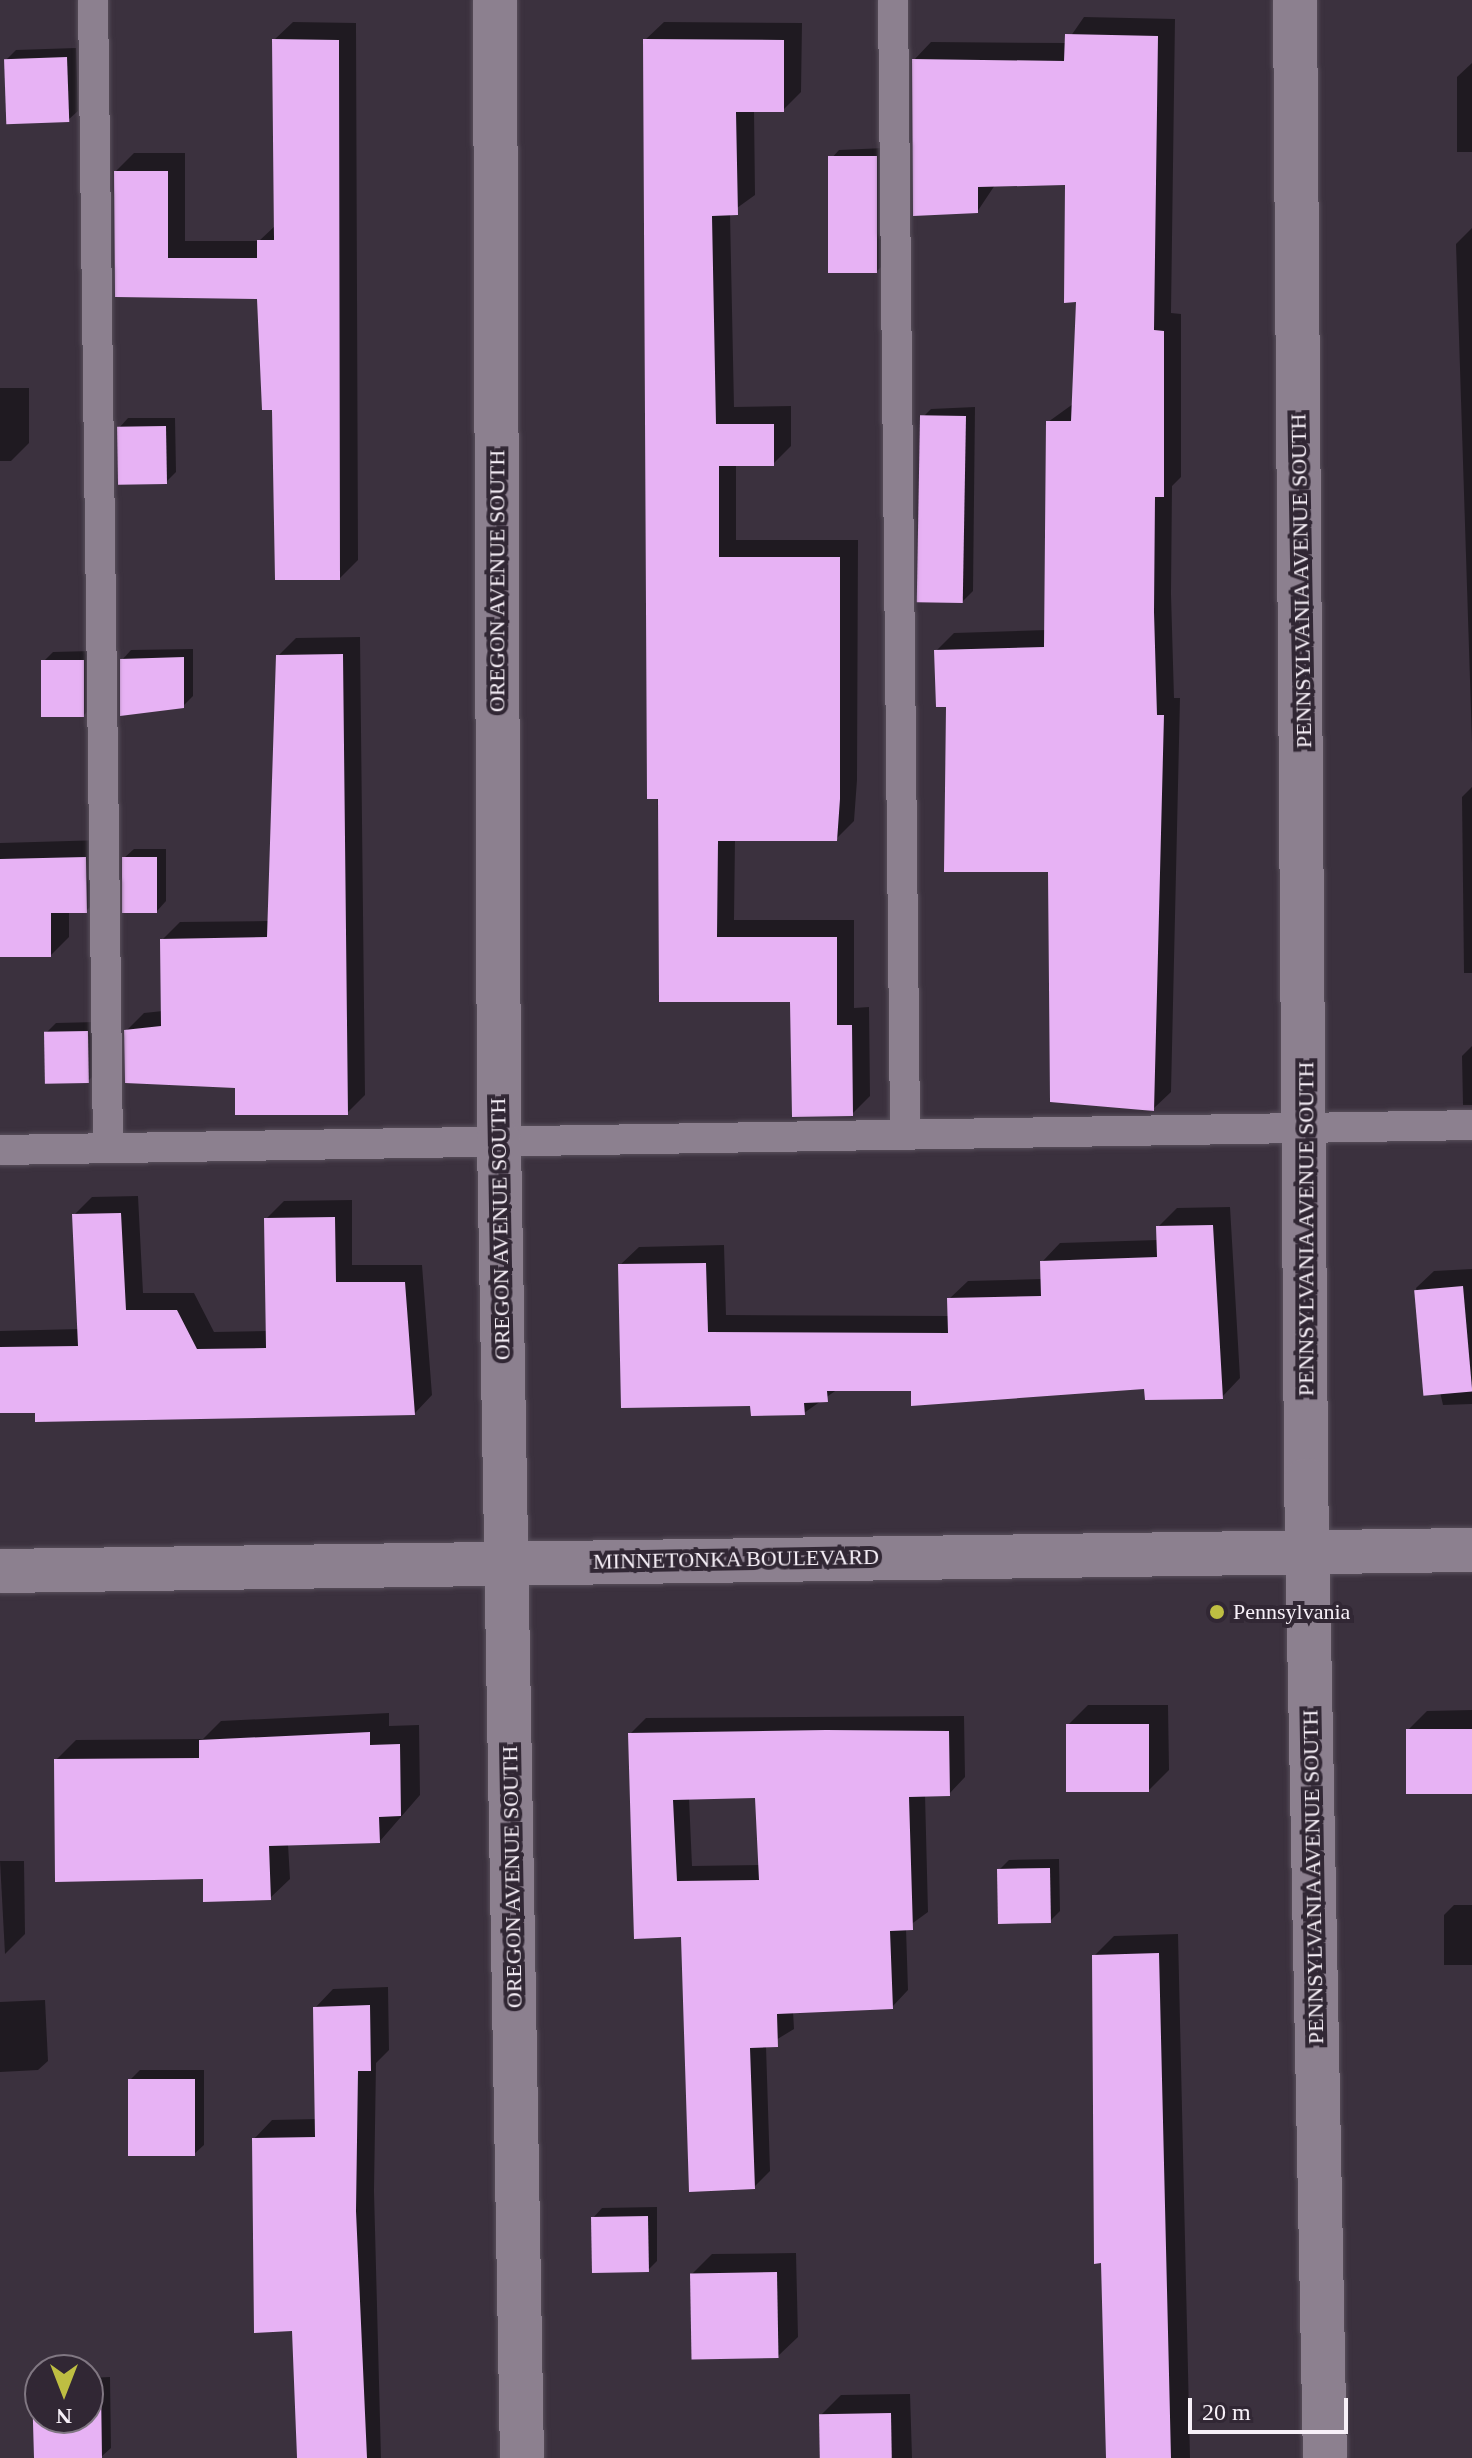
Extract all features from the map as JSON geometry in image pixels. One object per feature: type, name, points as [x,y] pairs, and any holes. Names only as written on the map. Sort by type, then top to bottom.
[{"type":"street","name":"OREGON AVENUE SOUTH","points":[[495,0],[499,1141],[522,2458]]},
{"type":"street","name":"PENNSYLVANIA AVENUE SOUTH","points":[[1295,0],[1307,1127],[1307,1552],[1325,2458]]},
{"type":"street","name":"MINNETONKA BOULEVARD","points":[[0,1571],[504,1561],[1472,1550]]},
{"type":"lane","points":[[93,0],[108,1148]]},
{"type":"lane","points":[[893,0],[905,1133]]},
{"type":"lane","points":[[0,1150],[1472,1125]]},
{"type":"building","points":[[1065,34],[1158,36],[1154,330],[1164,331],[1164,497],[1155,497],[1154,612],[1157,715],[1164,715],[1154,1111],[1050,1102],[1048,872],[944,872],[946,707],[936,707],[934,650],[1044,647],[1046,421],[1071,421],[1076,302],[1064,303],[1065,185],[978,187],[978,213],[913,216],[912,59],[1064,61]]},
{"type":"building","points":[[272,39],[339,40],[340,580],[275,580],[272,410],[262,410],[257,299],[115,297],[114,171],[168,171],[168,258],[257,258],[257,240],[274,240]]},
{"type":"building","points":[[643,39],[784,40],[784,112],[736,112],[738,215],[712,216],[716,424],[774,424],[774,466],[719,466],[719,557],[840,557],[840,799],[837,841],[718,841],[717,937],[837,937],[837,1025],[852,1025],[853,1116],[792,1117],[790,1002],[659,1002],[658,799],[647,799]]},
{"type":"building","points":[[67,57],[69,122],[6,124],[4,59]]},
{"type":"building","points":[[828,156],[877,156],[877,273],[828,273]]},
{"type":"building","points":[[920,415],[966,416],[963,603],[917,602]]},
{"type":"building","points":[[166,426],[167,484],[118,485],[117,427]]},
{"type":"building","points":[[343,654],[348,1115],[235,1115],[235,1088],[125,1083],[124,1030],[161,1026],[160,939],[267,937],[276,655]]},
{"type":"building","points":[[184,657],[184,708],[120,716],[120,659]]},
{"type":"building","points":[[41,660],[84,660],[84,717],[41,717]]},
{"type":"building","points":[[86,857],[87,913],[51,913],[51,957],[0,957],[0,859]]},
{"type":"building","points":[[122,857],[157,857],[157,913],[122,913]]},
{"type":"building","points":[[88,1031],[89,1083],[45,1084],[44,1032]]},
{"type":"building","points":[[121,1213],[126,1310],[177,1310],[197,1349],[266,1348],[264,1218],[335,1217],[336,1282],[405,1282],[415,1415],[35,1422],[35,1413],[0,1413],[0,1347],[78,1346],[72,1214]]},
{"type":"building","points":[[1213,1225],[1223,1399],[1145,1400],[1144,1389],[911,1406],[911,1391],[827,1391],[828,1402],[804,1403],[805,1415],[751,1416],[750,1406],[621,1408],[618,1264],[706,1263],[708,1332],[948,1333],[947,1298],[1041,1296],[1040,1261],[1157,1257],[1156,1226]]},
{"type":"building","points":[[1463,1286],[1472,1392],[1423,1396],[1414,1290]]},
{"type":"building","points":[[1066,1724],[1149,1724],[1149,1792],[1066,1792]]},
{"type":"building","points":[[1406,1729],[1472,1729],[1472,1794],[1406,1794]]},
{"type":"building","points":[[949,1731],[950,1796],[909,1797],[913,1930],[890,1931],[893,2009],[777,2014],[778,2047],[750,2048],[755,2189],[689,2192],[681,1937],[634,1939],[628,1733]],"holes":[[[755,1798],[759,1880],[677,1881],[673,1800]]]},
{"type":"building","points":[[370,1732],[370,1745],[400,1744],[401,1816],[379,1817],[380,1843],[269,1846],[271,1900],[203,1902],[203,1879],[55,1882],[54,1759],[199,1758],[199,1740]]},
{"type":"building","points":[[1050,1868],[1051,1923],[998,1924],[997,1869]]},
{"type":"building","points":[[1159,1953],[1171,2458],[1106,2458],[1101,2263],[1094,2264],[1092,1955]]},
{"type":"building","points":[[370,2005],[371,2071],[358,2071],[356,2211],[367,2458],[297,2458],[292,2331],[254,2333],[252,2138],[315,2137],[313,2007]]},
{"type":"building","points":[[128,2079],[195,2079],[195,2156],[128,2156]]},
{"type":"building","points":[[648,2216],[649,2272],[592,2273],[591,2217]]},
{"type":"building","points":[[777,2272],[779,2358],[692,2360],[690,2274]]},
{"type":"building","points":[[891,2413],[892,2458],[820,2458],[819,2414]]},
{"type":"building","points":[[33,2434],[102,2434],[102,2458],[34,2458]]},
{"type":"place","name":"Pennsylvania","points":[[1217,1612]]}]
